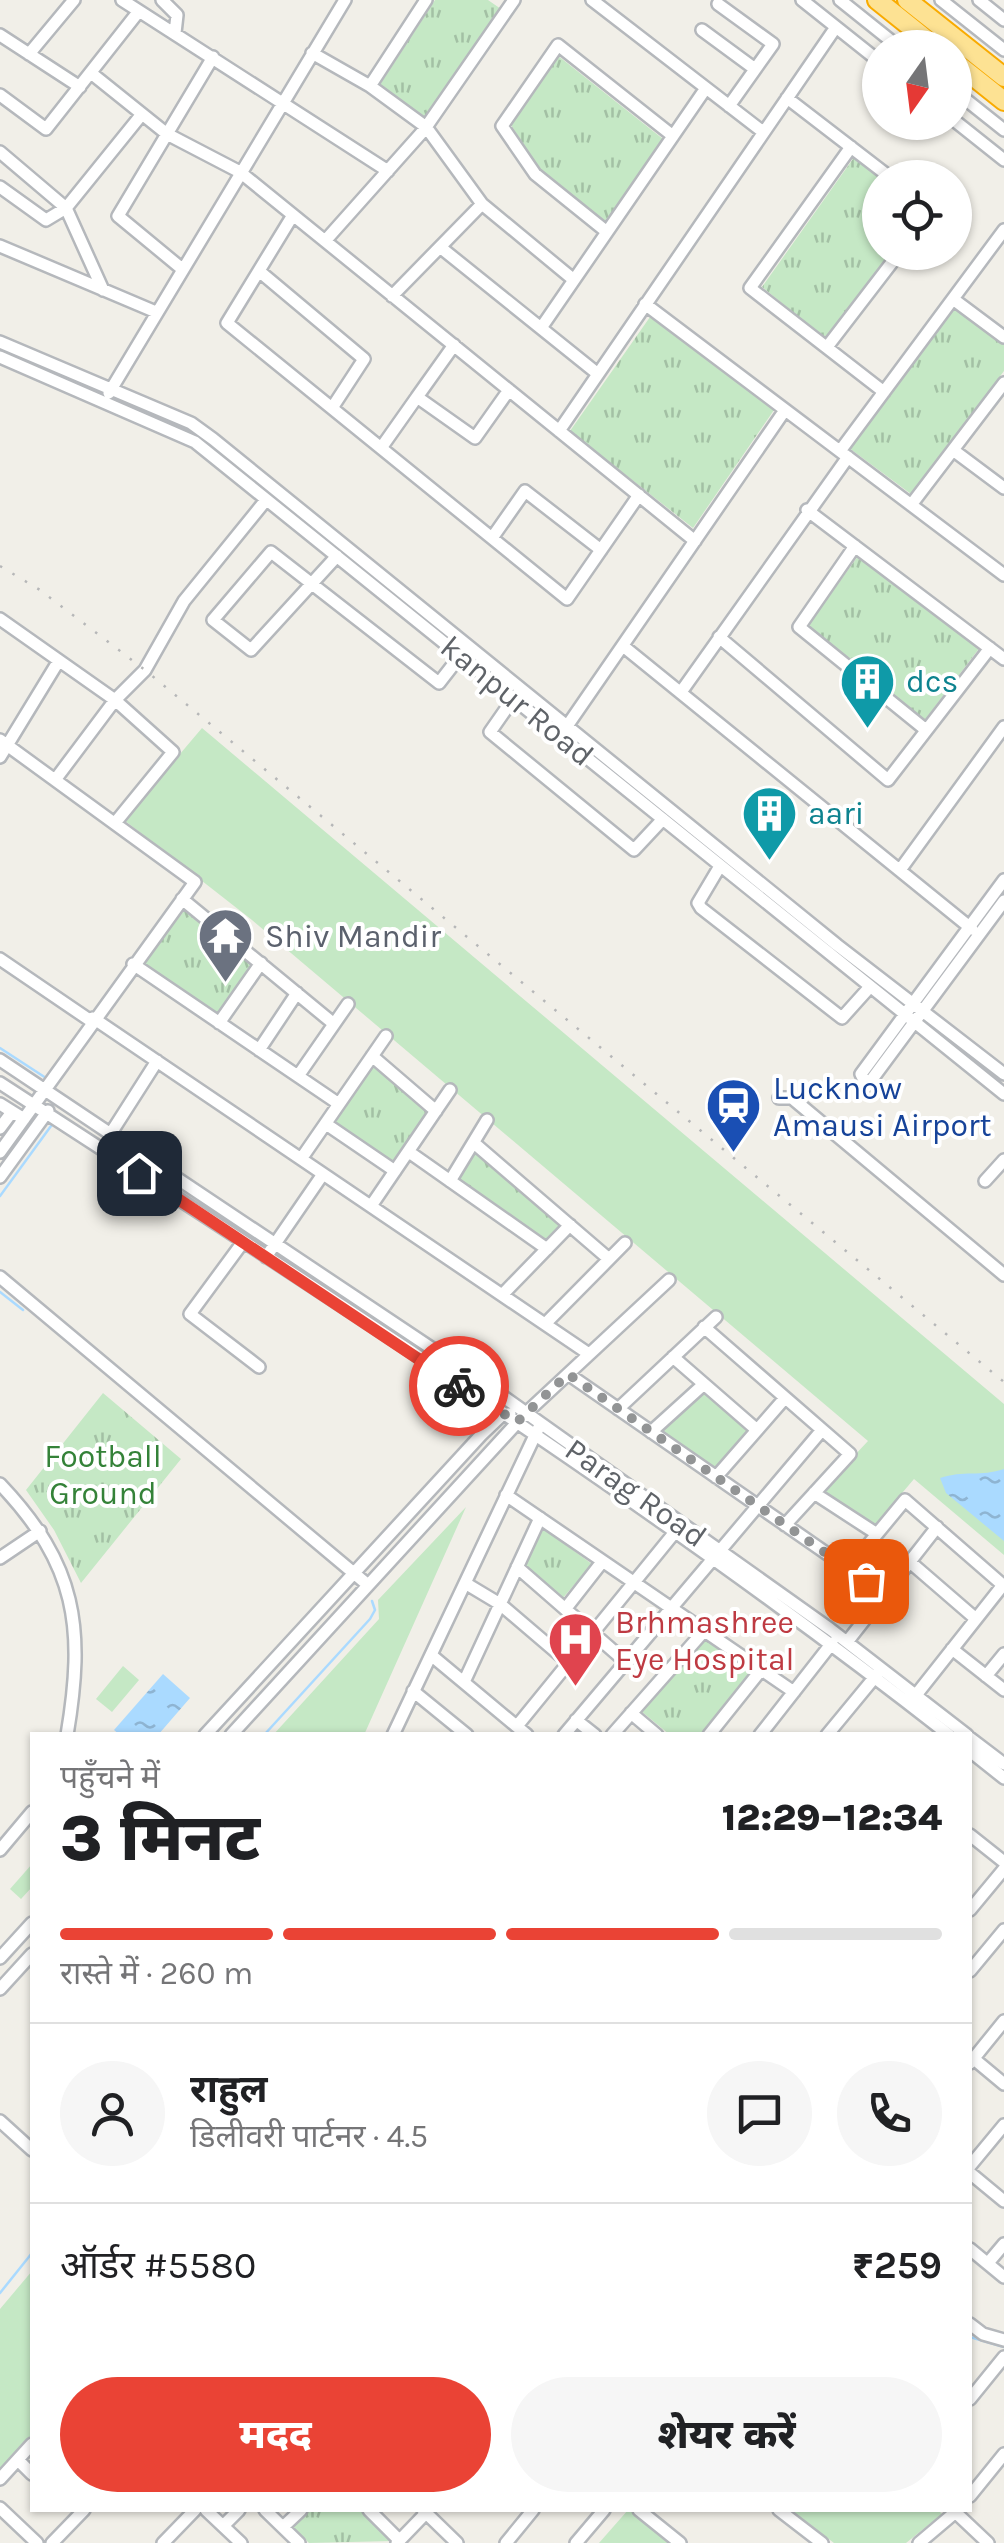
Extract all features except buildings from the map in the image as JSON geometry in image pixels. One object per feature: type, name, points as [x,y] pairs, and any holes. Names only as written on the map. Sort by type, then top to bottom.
[{"type":"highway","points":[[877,0],[914,30]]},
{"type":"highway","points":[[907,0],[1004,77]]},
{"type":"highway","points":[[972,76],[1004,101]]},
{"type":"street","points":[[30,54],[74,0]]},
{"type":"street","points":[[122,0],[388,171]]},
{"type":"street","points":[[162,0],[177,14],[174,33]]},
{"type":"street","points":[[107,395],[345,0]]},
{"type":"street","points":[[370,86],[426,0]]},
{"type":"street","points":[[802,0],[862,48]]},
{"type":"street","points":[[840,0],[878,30]]},
{"type":"street","points":[[940,0],[1004,50]]},
{"type":"street","points":[[978,0],[1004,20]]},
{"type":"street","points":[[325,242],[426,127],[508,2]]},
{"type":"street","points":[[601,3],[763,132]]},
{"type":"street","points":[[718,4],[772,44],[729,106]]},
{"type":"street","points":[[0,94],[46,129],[139,11]]},
{"type":"street","points":[[559,431],[836,27]]},
{"type":"street","points":[[702,30],[755,69]]},
{"type":"street","points":[[0,35],[80,87]]},
{"type":"street","points":[[607,232],[535,174],[502,126],[558,45],[673,136]]},
{"type":"street","points":[[312,53],[370,86],[426,127],[482,204],[574,280]]},
{"type":"street","points":[[182,268],[118,216],[213,57]]},
{"type":"street","points":[[91,73],[167,134],[240,172],[696,541]]},
{"type":"street","points":[[541,328],[706,88]]},
{"type":"street","points":[[786,98],[868,160]]},
{"type":"street","points":[[972,105],[1004,130]]},
{"type":"street","points":[[0,186],[46,220],[66,208],[142,114]]},
{"type":"street","points":[[972,135],[1004,160]]},
{"type":"street","points":[[851,147],[750,288],[884,392]]},
{"type":"street","points":[[0,152],[66,208],[103,290]]},
{"type":"street","points":[[392,296],[482,204]]},
{"type":"street","points":[[293,215],[227,322],[567,600],[639,496]]},
{"type":"street","points":[[681,692],[884,392],[1004,230]]},
{"type":"street","points":[[0,246],[156,312]]},
{"type":"street","points":[[440,247],[598,374]]},
{"type":"street","points":[[991,248],[1004,259]]},
{"type":"street","points":[[827,347],[886,270]]},
{"type":"street","points":[[259,271],[364,359],[332,408]]},
{"type":"street","points":[[953,299],[1004,337]]},
{"type":"street","points":[[645,304],[1004,575]]},
{"type":"street","points":[[0,342],[107,395],[191,423],[363,560],[564,731],[1004,1074]]},
{"type":"street","points":[[381,448],[454,345]]},
{"type":"street","name":"kanpur Road","points":[[0,357],[107,395],[195,442],[513,698],[564,731],[663,819],[868,989],[1004,1094]]},
{"type":"street","points":[[912,505],[1004,383]]},
{"type":"street","points":[[417,397],[476,438],[509,390]]},
{"type":"street","points":[[564,731],[785,410]]},
{"type":"street","points":[[953,450],[1004,488]]},
{"type":"street","points":[[492,538],[525,491],[601,550]]},
{"type":"street","points":[[54,780],[116,700],[145,670],[184,600],[266,500]]},
{"type":"street","points":[[807,510],[1004,659]]},
{"type":"street","points":[[855,546],[798,626],[926,730]]},
{"type":"street","points":[[336,556],[310,584],[251,650],[212,620],[271,552],[310,584],[438,683],[460,656]]},
{"type":"street","points":[[352,570],[363,560]]},
{"type":"street","points":[[0,619],[116,700],[174,752],[114,823]]},
{"type":"street","points":[[719,637],[888,780],[990,648]]},
{"type":"street","points":[[623,646],[974,931]]},
{"type":"street","points":[[0,1152],[48,1091],[92,1019],[195,882],[2,747],[58,662]]},
{"type":"street","points":[[513,698],[490,732],[634,850],[663,819]]},
{"type":"street","points":[[900,870],[1004,728]]},
{"type":"street","points":[[720,866],[698,903],[702,908],[842,1018],[868,989]]},
{"type":"street","points":[[908,1021],[867,1086],[861,1074],[918,1008],[974,931],[1004,880]]},
{"type":"street","points":[[182,899],[334,1024]]},
{"type":"street","points":[[974,931],[1003,906]]},
{"type":"street","points":[[0,959],[589,1354]]},
{"type":"street","points":[[219,1023],[261,963]]},
{"type":"street","points":[[133,964],[339,1104]]},
{"type":"street","points":[[260,1050],[297,993]]},
{"type":"street","points":[[298,1076],[348,1004]]},
{"type":"street","points":[[302,1159],[386,1036]]},
{"type":"street","points":[[372,1056],[436,1111]]},
{"type":"street","name":"Parag Road","points":[[0,1060],[276,1242],[676,1532],[715,1554],[832,1643],[916,1695],[963,1732]]},
{"type":"street","points":[[111,1132],[157,1062]]},
{"type":"street","points":[[0,1082],[503,1414],[521,1418]]},
{"type":"street","points":[[372,1206],[450,1090]]},
{"type":"street","points":[[0,1178],[48,1114],[48,1091]]},
{"type":"street","points":[[779,1098],[792,1098],[1004,1275]]},
{"type":"street","points":[[0,1104],[24,1119]]},
{"type":"street","points":[[0,1128],[12,1112]]},
{"type":"street","points":[[450,1180],[487,1120]]},
{"type":"street","points":[[326,1124],[395,1171]]},
{"type":"street","points":[[474,1143],[609,1259]]},
{"type":"street","points":[[408,1152],[547,1248]]},
{"type":"street","points":[[985,1182],[1004,1160]]},
{"type":"street","points":[[266,1257],[323,1174]]},
{"type":"street","points":[[502,1294],[570,1225]]},
{"type":"street","points":[[244,1242],[190,1314],[259,1367]]},
{"type":"street","points":[[545,1324],[625,1243]]},
{"type":"street","points":[[0,1277],[368,1585]]},
{"type":"street","points":[[235,1732],[521,1418],[669,1280]]},
{"type":"street","points":[[618,1409],[716,1317]]},
{"type":"street","points":[[704,1327],[850,1454],[784,1525]]},
{"type":"street","points":[[672,1357],[757,1430]]},
{"type":"street","points":[[568,1374],[885,1594]]},
{"type":"street","points":[[651,1432],[704,1384]]},
{"type":"street","points":[[716,1477],[785,1398]]},
{"type":"street","points":[[208,1732],[503,1414]]},
{"type":"street","points":[[398,1732],[430,1655],[537,1430]]},
{"type":"street","name":"Parag Road","points":[[537,1430],[847,1642],[946,1732]]},
{"type":"street","points":[[566,1732],[822,1430]]},
{"type":"street","points":[[0,1484],[40,1531],[59,1569],[74,1617],[78,1669],[68,1732]]},
{"type":"street","points":[[814,1493],[876,1534]]},
{"type":"street","points":[[506,1495],[794,1692]]},
{"type":"street","points":[[848,1569],[905,1500],[1004,1586],[916,1695]]},
{"type":"street","points":[[464,1682],[540,1518]]},
{"type":"street","points":[[847,1642],[937,1527]]},
{"type":"street","points":[[0,1558],[40,1531]]},
{"type":"street","points":[[430,1655],[522,1730],[568,1662],[676,1532]]},
{"type":"street","points":[[566,1608],[602,1562]]},
{"type":"street","points":[[910,1562],[976,1619]]},
{"type":"street","points":[[518,1566],[626,1662]]},
{"type":"street","points":[[465,1583],[500,1604],[568,1662]]},
{"type":"street","points":[[615,1732],[704,1631]]},
{"type":"street","points":[[762,1732],[832,1643]]},
{"type":"street","points":[[952,1649],[1004,1690]]},
{"type":"street","points":[[986,1676],[1004,1654]]},
{"type":"street","points":[[712,1732],[761,1670]]},
{"type":"street","points":[[831,1730],[879,1673]]},
{"type":"street","points":[[414,1691],[463,1732]]},
{"type":"street","points":[[631,1713],[653,1732]]},
{"type":"street","points":[[576,1720],[591,1732]]},
{"type":"street","name":"Parag Road","points":[[972,1739],[1004,1764]]},
{"type":"street","points":[[972,1753],[1004,1778]]},
{"type":"street","points":[[0,1850],[30,1814]]},
{"type":"street","points":[[972,1836],[1004,1866],[972,1907]]},
{"type":"street","points":[[0,1958],[30,1925]]},
{"type":"street","points":[[972,1969],[1004,1930]]},
{"type":"street","points":[[0,1989],[30,1956]]},
{"type":"street","points":[[1004,2021],[975,2057],[1004,2084]]},
{"type":"street","points":[[0,2121],[30,2148]]},
{"type":"street","points":[[972,2167],[1004,2125]]},
{"type":"street","points":[[972,2172],[1004,2201]]},
{"type":"street","points":[[988,2263],[1004,2244]]},
{"type":"street","points":[[972,2251],[1004,2277]]},
{"type":"street","points":[[972,2326],[983,2334],[1004,2340]]},
{"type":"street","points":[[972,2397],[1004,2357]]},
{"type":"street","points":[[0,2478],[30,2446]]},
{"type":"street","points":[[972,2494],[1004,2454]]},
{"type":"street","points":[[18,2460],[30,2472]]},
{"type":"street","points":[[0,2508],[37,2543]]},
{"type":"street","points":[[163,2543],[193,2512]]},
{"type":"street","points":[[208,2512],[241,2543]]},
{"type":"street","points":[[223,2526],[237,2512]]},
{"type":"street","points":[[268,2512],[299,2543]]},
{"type":"street","points":[[284,2528],[299,2512]]},
{"type":"street","points":[[370,2512],[398,2542],[424,2512],[455,2542]]},
{"type":"street","points":[[506,2543],[531,2512]]},
{"type":"street","points":[[576,2543],[602,2512]]},
{"type":"street","points":[[641,2512],[680,2543]]},
{"type":"street","points":[[782,2512],[822,2543]]},
{"type":"street","points":[[919,2543],[955,2512]]},
{"type":"street","points":[[957,2512],[988,2543]]},
{"type":"street","points":[[52,2543],[76,2513]]},
{"type":"green space","points":[[435,0],[488,0],[501,9],[426,119],[379,86]]},
{"type":"green space","points":[[557,55],[663,139],[606,222],[540,170],[511,125]]},
{"type":"green space","points":[[855,156],[862,161],[862,270],[878,270],[825,338],[762,287]]},
{"type":"green space","points":[[955,308],[1004,345],[1004,371],[911,494],[849,448]]},
{"type":"green space","points":[[650,317],[774,410],[693,528],[570,431]]},
{"type":"green space","points":[[858,556],[981,646],[924,721],[807,627]]},
{"type":"green space","points":[[202,728],[1004,1404],[1004,1555],[914,1479],[874,1526],[821,1491],[868,1441],[252,920],[124,820]]},
{"type":"green space","points":[[187,907],[255,963],[218,1017],[142,965]]},
{"type":"green space","points":[[371,1064],[428,1112],[392,1162],[333,1121]]},
{"type":"green space","points":[[475,1152],[562,1226],[547,1242],[457,1180]]},
{"type":"green space","points":[[703,1390],[749,1430],[715,1469],[659,1430]]},
{"type":"green space","name":"Football Ground","points":[[103,1393],[181,1459],[81,1583],[54,1530],[26,1490]]},
{"type":"green space","points":[[466,1507],[365,1732],[276,1732],[379,1619],[378,1600]]},
{"type":"green space","points":[[541,1527],[592,1564],[562,1599],[523,1566]]},
{"type":"green space","points":[[705,1638],[750,1675],[705,1732],[666,1732],[641,1711]]},
{"type":"green space","points":[[123,1666],[139,1680],[112,1712],[96,1699]]},
{"type":"green space","points":[[30,1866],[30,1889],[21,1899],[10,1889]]},
{"type":"green space","points":[[30,2273],[30,2436],[0,2469],[0,2309]]},
{"type":"green space","points":[[307,2512],[363,2512],[393,2541],[309,2543],[293,2527]]},
{"type":"green space","points":[[626,2512],[632,2512],[671,2543],[599,2543]]},
{"type":"green space","points":[[794,2512],[942,2514],[906,2543],[834,2543]]},
{"type":"water","points":[[1004,1469],[1004,1541],[946,1493],[940,1478]]},
{"type":"water","points":[[163,1674],[190,1698],[161,1732],[114,1730]]},
{"type":"waterway","points":[[0,1048],[46,1078]]},
{"type":"waterway","points":[[0,1196],[51,1126]]},
{"type":"waterway","points":[[0,1292],[23,1310]]},
{"type":"waterway","points":[[267,1732],[370,1619],[375,1610],[372,1601]]},
{"type":"waterway","points":[[0,2293],[30,2256]]},
{"type":"waterway","points":[[972,2338],[1004,2347]]},
{"type":"railway","points":[[0,566],[40,590],[145,670],[1004,1382]]},
{"type":"way so far","points":[[459,1386],[517,1422],[568,1374],[866,1581]]},
{"type":"place","name":"dcs","points":[[867,730]]},
{"type":"place","name":"aari","points":[[769,862]]},
{"type":"place","name":"Shiv Mandir","points":[[226,985]]},
{"type":"place","name":"Lucknow Amausi Airport","points":[[734,1155]]},
{"type":"place","name":"Brhmashree Eye Hospital","points":[[576,1689]]},
{"type":"route","points":[[139,1173],[459,1386]]}]
